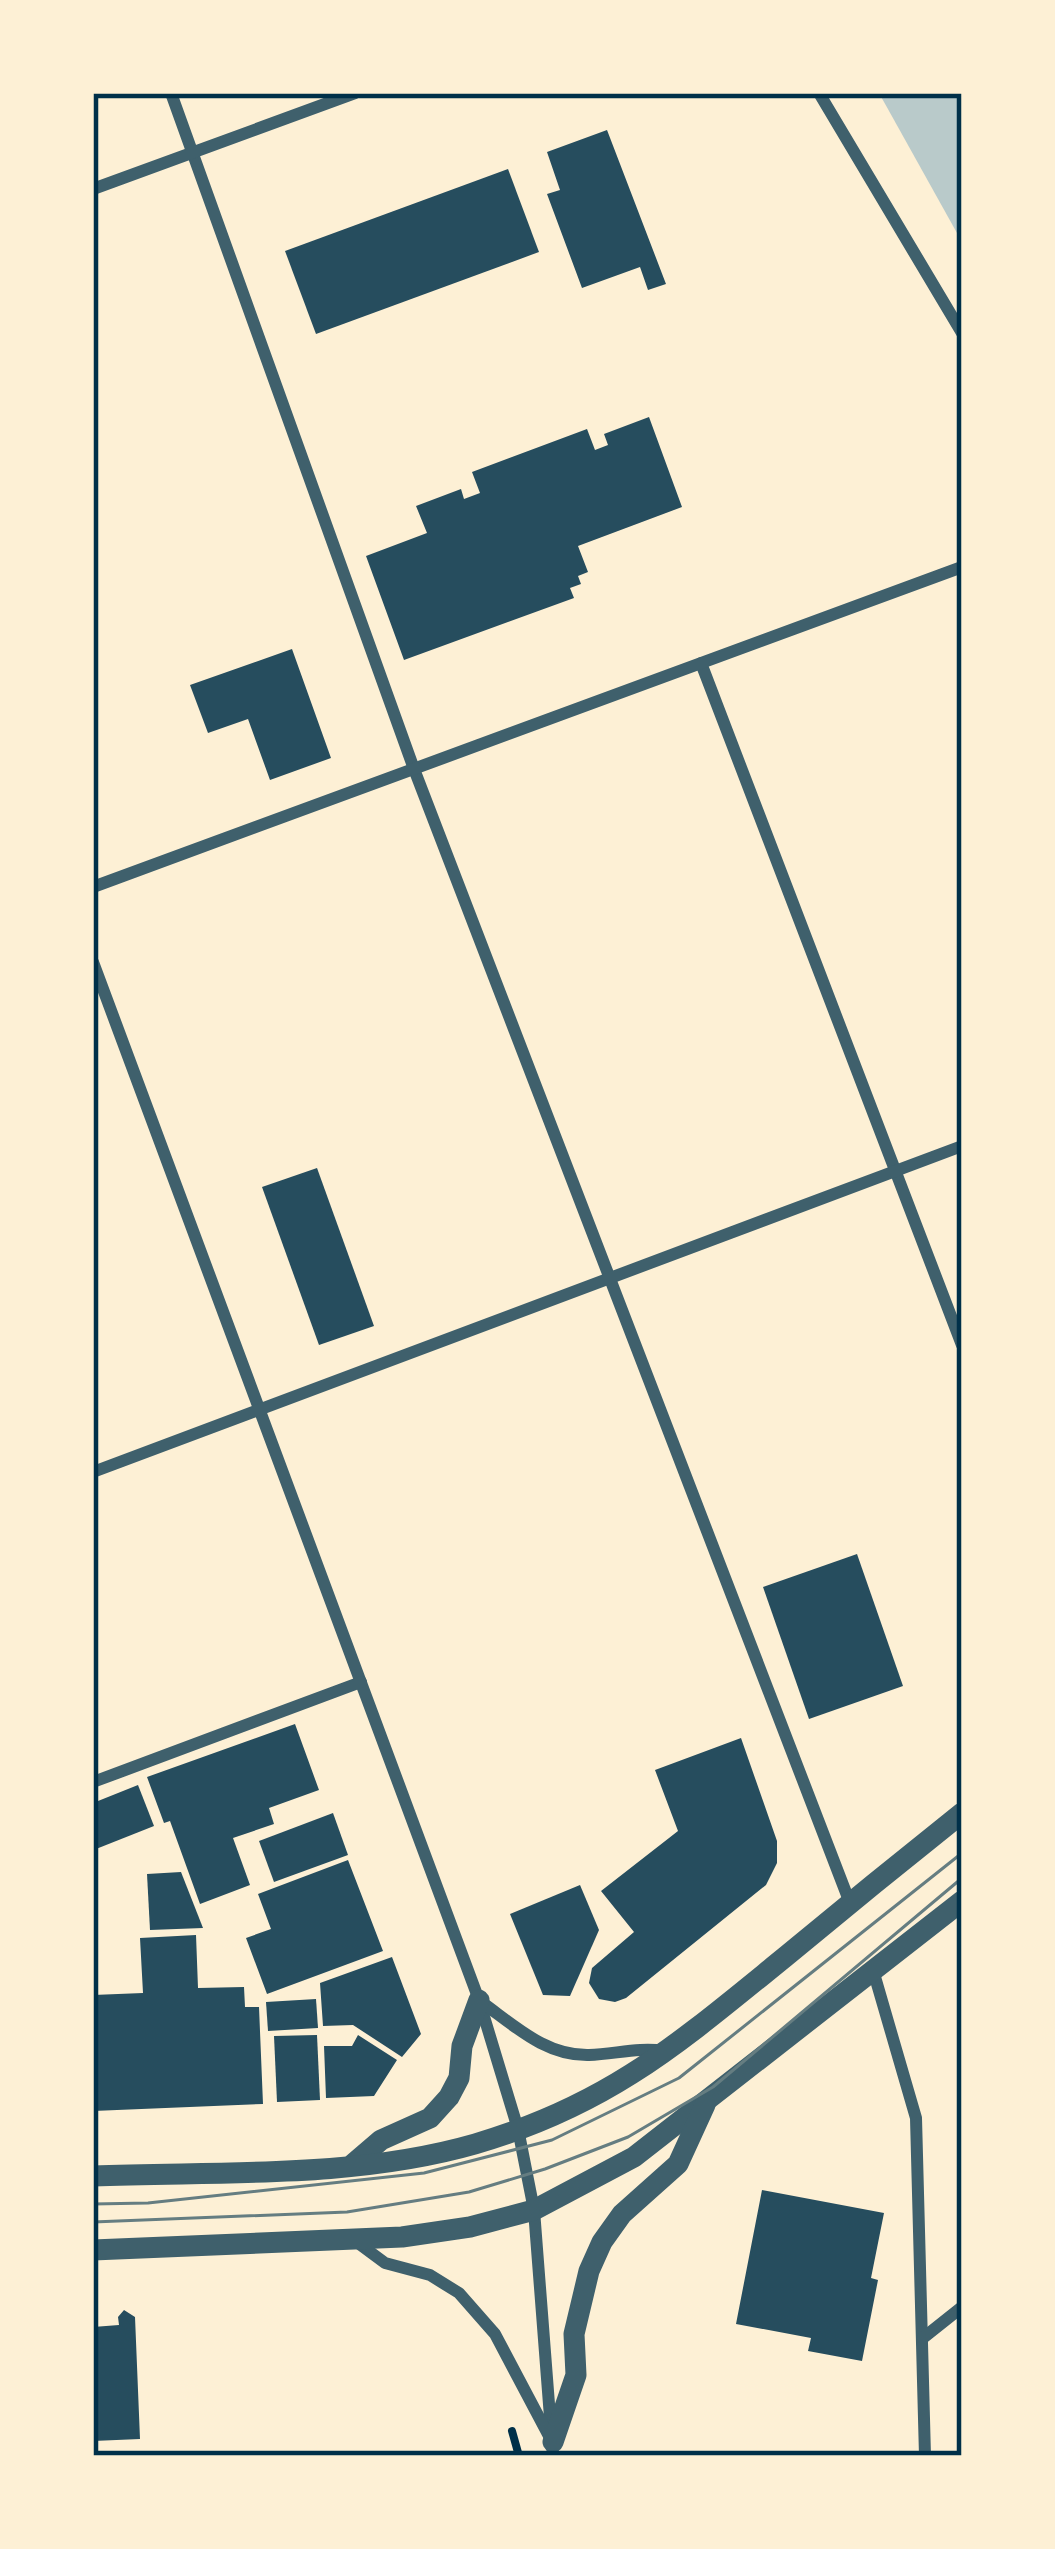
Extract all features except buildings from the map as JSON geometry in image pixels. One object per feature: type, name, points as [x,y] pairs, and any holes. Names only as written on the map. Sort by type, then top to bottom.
[{"type":"street","points":[[171,93],[414,769],[850,1903]]},
{"type":"street","points":[[93,189],[355,93]]},
{"type":"street","points":[[819,93],[962,333]]},
{"type":"street","points":[[93,887],[962,567]]},
{"type":"street","points":[[701,663],[962,1345]]},
{"type":"street","points":[[93,962],[479,2000],[518,2129],[534,2210],[553,2449]]},
{"type":"street","points":[[93,1472],[962,1146]]},
{"type":"street","points":[[93,1782],[361,1682]]},
{"type":"street","points":[[93,2176],[350,2166],[472,2145],[601,2095],[669,2051],[962,1813]]},
{"type":"street","points":[[93,2250],[353,2240],[470,2227],[534,2210],[634,2157],[962,1901]]},
{"type":"street","points":[[873,1970],[916,2117],[925,2456]]},
{"type":"street","points":[[479,2000],[558,2052],[596,2054],[638,2047],[669,2051]]},
{"type":"street","points":[[350,2166],[381,2140],[430,2118],[449,2097],[459,2078],[462,2046],[479,2000]]},
{"type":"street","points":[[553,2449],[576,2375],[574,2334],[595,2257],[622,2214],[677,2164],[707,2102]]},
{"type":"street","points":[[353,2240],[385,2263],[430,2275],[459,2293],[495,2334],[553,2449]]},
{"type":"street","points":[[923,2338],[962,2307]]},
{"type":"shaded area","points":[[879,93],[962,93],[962,242]]},
{"type":"tram line","points":[[93,2204],[148,2203],[424,2173],[552,2140],[679,2078],[962,1853]]},
{"type":"tram line","points":[[93,2222],[347,2212],[469,2192],[628,2137],[713,2087],[962,1878]]}]
